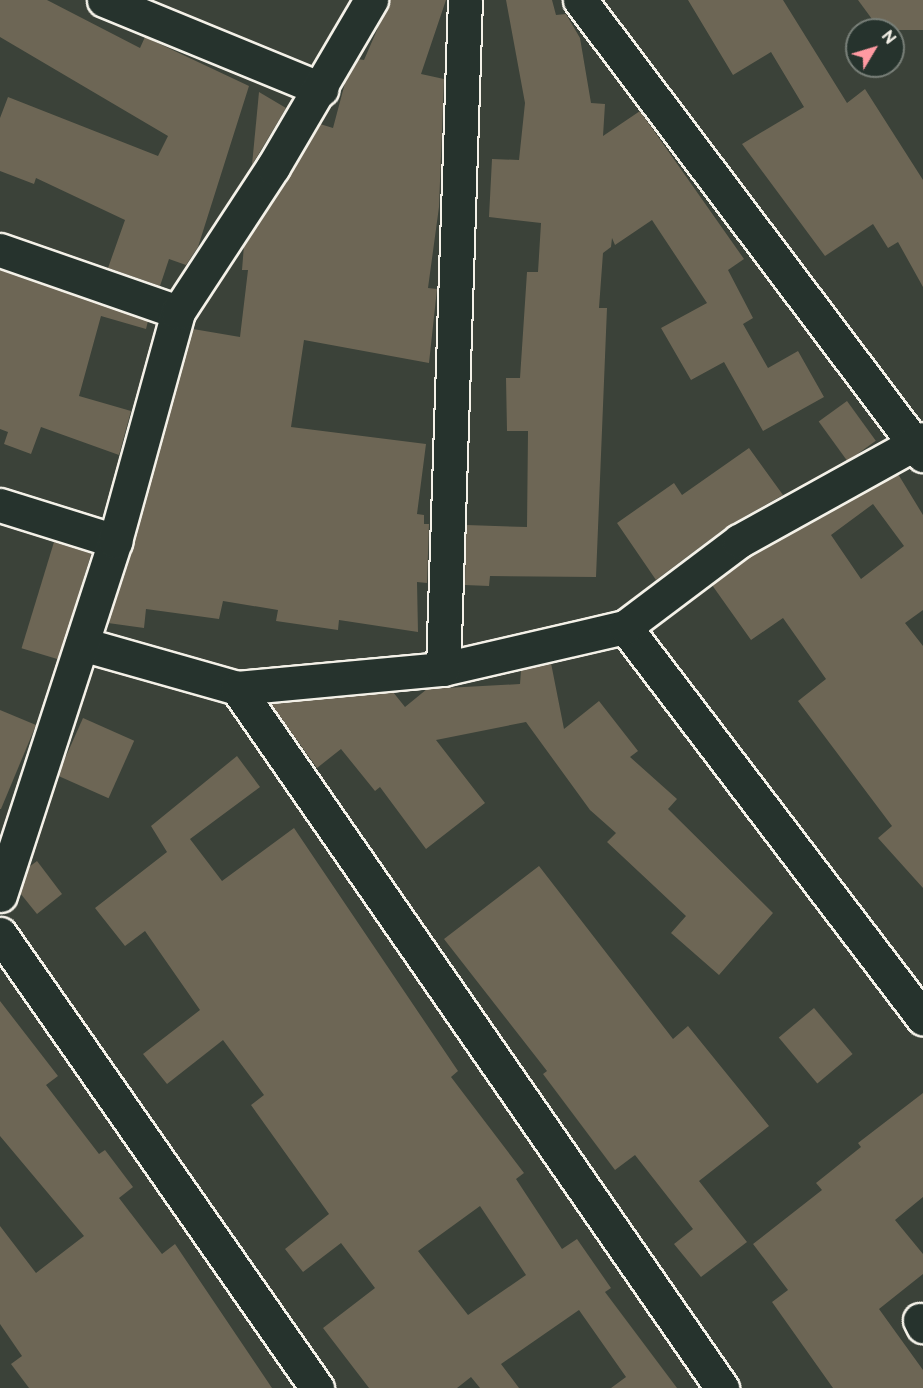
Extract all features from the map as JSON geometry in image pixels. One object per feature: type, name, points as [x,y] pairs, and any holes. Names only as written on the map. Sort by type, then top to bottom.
[{"type":"street","points":[[104,0],[321,89]]},
{"type":"street","points":[[0,895],[115,541],[178,312],[321,89],[371,0]]},
{"type":"street","points":[[443,669],[465,0]]},
{"type":"street","points":[[82,644],[237,688],[443,669],[625,627],[739,541],[920,446],[580,0]]},
{"type":"street","points":[[0,250],[178,312]]},
{"type":"street","points":[[0,506],[115,541]]},
{"type":"street","points":[[625,627],[923,1018]]},
{"type":"street","points":[[237,688],[722,1388]]},
{"type":"street","points":[[0,934],[317,1388]]},
{"type":"building","points":[[0,0],[47,0],[140,48],[145,37],[249,86],[198,247],[186,265],[169,259],[160,286],[108,268],[125,220],[36,178],[34,184],[0,171],[0,118],[8,97],[158,156],[168,136],[0,37]]},
{"type":"building","points":[[390,0],[446,0],[421,74],[444,79],[439,207],[428,288],[437,289],[429,363],[304,340],[291,427],[426,444],[417,514],[424,515],[424,524],[429,524],[427,583],[417,582],[418,632],[339,620],[338,630],[276,621],[278,610],[223,601],[219,619],[146,609],[144,628],[108,623],[193,329],[240,337],[248,270],[242,270],[244,245],[320,124],[333,128],[346,79],[358,59],[364,60]]},
{"type":"building","points":[[506,0],[552,0],[556,15],[566,14],[580,38],[591,103],[605,104],[603,136],[640,111],[744,259],[728,270],[753,318],[743,324],[768,368],[798,351],[824,397],[763,431],[724,362],[691,380],[661,328],[707,303],[652,220],[615,245],[612,238],[611,247],[603,253],[599,308],[607,308],[596,577],[490,576],[489,586],[465,585],[466,525],[527,527],[528,431],[507,431],[506,378],[520,378],[527,272],[538,272],[541,223],[489,217],[492,159],[519,160],[525,103]]},
{"type":"building","points":[[688,0],[783,0],[847,103],[865,89],[923,180],[923,287],[898,242],[888,248],[873,224],[825,256],[742,144],[804,107],[771,52],[733,75]]},
{"type":"building","points":[[858,0],[923,0],[923,30],[905,30],[905,18],[871,18]]},
{"type":"building","points":[[259,92],[286,108],[252,165]]},
{"type":"building","points":[[0,270],[148,321],[146,329],[101,316],[79,396],[131,411],[119,455],[41,427],[31,454],[4,444],[8,432],[0,429]]},
{"type":"building","points":[[847,401],[876,441],[847,461],[819,422]]},
{"type":"building","points":[[749,448],[783,495],[728,526],[656,580],[617,523],[674,483],[682,495]]},
{"type":"building","points":[[898,474],[923,515],[923,610],[905,623],[923,646],[923,888],[878,838],[892,826],[798,701],[826,679],[783,618],[751,640],[712,585],[749,557]],"holes":[[[873,504],[904,546],[861,579],[831,535]]]},
{"type":"building","points":[[54,542],[91,553],[59,660],[22,648]]},
{"type":"building","points":[[551,663],[564,729],[599,701],[638,751],[630,757],[677,799],[668,809],[773,913],[719,975],[671,933],[686,916],[607,842],[616,833],[590,810],[526,722],[436,740],[485,803],[426,849],[380,787],[375,791],[341,749],[317,768],[271,704],[393,692],[405,707],[427,689],[520,684],[521,670]]},
{"type":"building","points":[[0,710],[36,725],[1,809],[0,809]]},
{"type":"building","points":[[83,718],[134,741],[109,798],[57,776]]},
{"type":"building","points":[[237,756],[260,787],[190,839],[222,881],[294,828],[458,1071],[451,1077],[524,1173],[516,1179],[562,1249],[577,1239],[611,1288],[605,1292],[677,1388],[611,1388],[626,1377],[579,1310],[501,1364],[519,1388],[480,1388],[471,1377],[457,1388],[369,1388],[323,1328],[375,1288],[341,1243],[303,1272],[285,1249],[329,1214],[251,1105],[264,1095],[223,1040],[167,1084],[143,1054],[200,1010],[145,931],[125,946],[95,908],[167,852],[151,826]],"holes":[[[480,1206],[526,1275],[468,1315],[418,1251]]]},
{"type":"building","points":[[37,861],[62,894],[37,914],[20,893],[29,867]]},
{"type":"building","points":[[539,866],[673,1039],[688,1026],[769,1126],[699,1181],[747,1242],[701,1277],[674,1244],[693,1229],[635,1155],[615,1170],[543,1074],[547,1071],[444,939]]},
{"type":"building","points":[[0,1001],[58,1076],[46,1085],[99,1154],[105,1150],[133,1187],[119,1198],[162,1254],[175,1244],[272,1388],[29,1388],[11,1364],[22,1356],[0,1324],[0,1226],[36,1273],[84,1236],[0,1136]]},
{"type":"building","points":[[814,1008],[853,1054],[817,1084],[779,1038]]},
{"type":"building","points":[[923,1093],[923,1197],[895,1220],[923,1254],[923,1274],[879,1309],[923,1370],[923,1388],[833,1388],[772,1302],[788,1290],[753,1244],[822,1190],[816,1183],[861,1147],[858,1143]]}]
